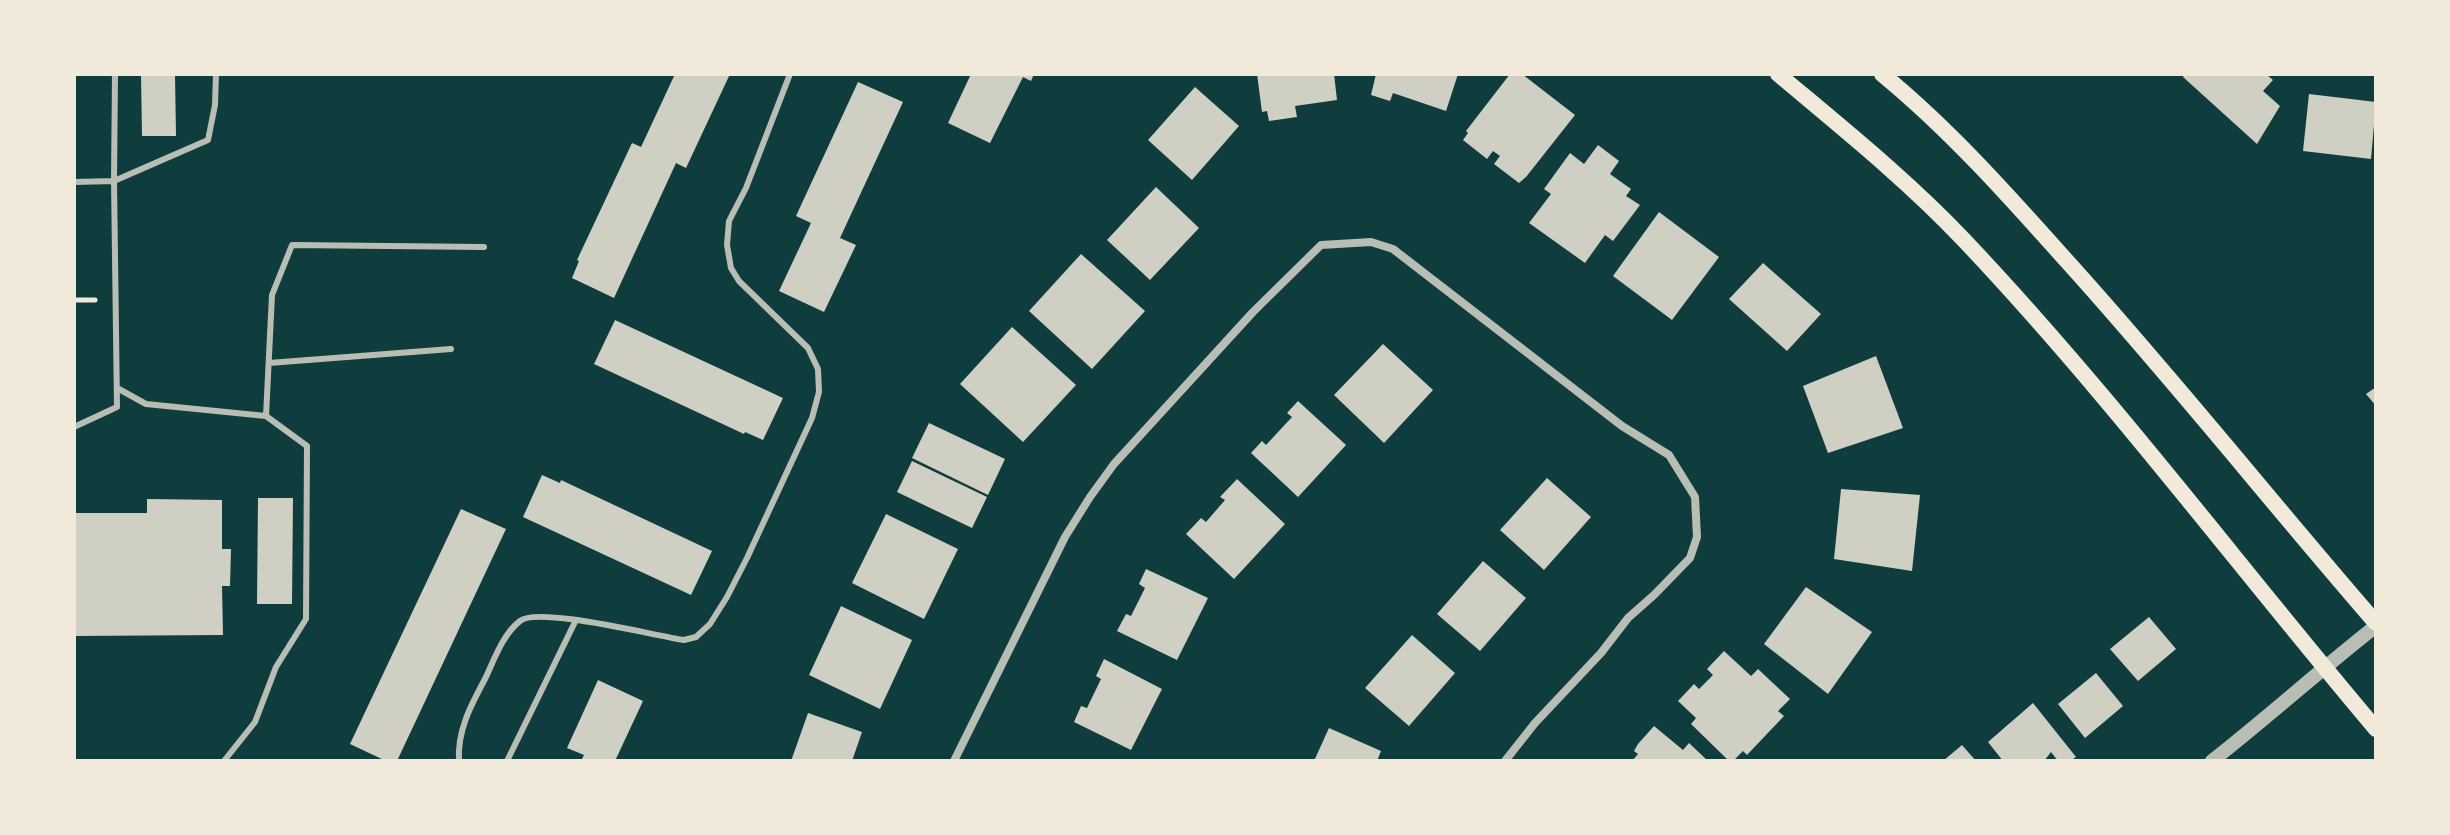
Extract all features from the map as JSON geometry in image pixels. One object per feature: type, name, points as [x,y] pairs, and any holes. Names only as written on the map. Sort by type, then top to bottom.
[{"type":"main road","points":[[1778,74],[1867,149],[1961,237],[2074,360],[2376,729]]},
{"type":"main road","points":[[1882,74],[1915,102],[2003,190],[2084,279],[2376,624]]},
{"type":"street","points":[[954,761],[1065,537],[1114,464],[1253,312],[1321,245],[1371,242],[1393,249],[1622,426],[1669,455],[1695,497],[1697,537],[1690,558],[1628,618],[1505,761]]},
{"type":"street","points":[[2212,761],[2284,704],[2376,624]]},
{"type":"lane","points":[[74,427],[117,407],[115,74]]},
{"type":"lane","points":[[74,182],[114,181],[208,140],[215,105],[216,74]]},
{"type":"lane","points":[[459,761],[458,746],[466,716],[508,635],[521,619],[533,615],[598,623],[684,640],[696,637],[710,624],[741,571],[812,418],[819,392],[818,369],[808,348],[739,281],[731,268],[727,243],[729,221],[746,188],[790,74]]},
{"type":"lane","points":[[266,416],[272,295],[292,245],[484,247]]},
{"type":"lane","points":[[269,363],[451,349]]},
{"type":"lane","points":[[117,388],[146,404],[266,416],[307,446],[306,619],[276,667],[255,722],[224,761]]},
{"type":"lane","points":[[507,761],[575,622]]},
{"type":"building","points":[[141,74],[175,74],[176,136],[142,136]]},
{"type":"building","points":[[675,74],[730,74],[686,168],[676,163],[614,298],[572,278],[577,260],[632,143],[641,147]]},
{"type":"building","points":[[971,74],[1034,74],[1031,81],[1023,77],[990,143],[948,123]]},
{"type":"building","points":[[1257,74],[1334,74],[1337,100],[1295,106],[1297,117],[1269,121],[1267,111],[1262,112]]},
{"type":"building","points":[[1376,74],[1458,74],[1446,111],[1393,93],[1390,101],[1371,95]]},
{"type":"building","points":[[1510,74],[1522,74],[1575,115],[1519,183],[1494,164],[1500,156],[1493,151],[1487,159],[1463,140],[1468,133],[1466,131]]},
{"type":"building","points":[[2185,74],[2266,74],[2273,80],[2263,91],[2280,106],[2257,144],[2183,77]]},
{"type":"building","points":[[858,82],[903,102],[840,238],[856,245],[824,312],[779,291],[811,223],[796,216]]},
{"type":"building","points":[[1195,87],[1239,126],[1192,180],[1148,140]]},
{"type":"building","points":[[2309,94],[2376,102],[2371,159],[2303,151]]},
{"type":"building","points":[[1598,145],[1619,161],[1610,174],[1631,189],[1626,196],[1640,205],[1613,241],[1605,235],[1585,263],[1529,223],[1551,194],[1544,189],[1570,153],[1584,164]]},
{"type":"building","points":[[1156,187],[1199,228],[1150,280],[1107,240]]},
{"type":"building","points":[[1659,212],[1719,257],[1672,320],[1613,276]]},
{"type":"building","points":[[1081,254],[1145,311],[1092,369],[1029,311]]},
{"type":"building","points":[[1763,263],[1821,314],[1787,351],[1729,299]]},
{"type":"building","points":[[615,320],[783,398],[763,440],[594,364]]},
{"type":"building","points":[[1012,327],[1076,385],[1023,442],[960,384]]},
{"type":"building","points":[[1383,344],[1433,390],[1384,443],[1334,395]]},
{"type":"building","points":[[1876,356],[1903,428],[1828,453],[1803,386]]},
{"type":"building","points":[[2376,387],[2376,406],[2366,394]]},
{"type":"building","points":[[1298,401],[1346,445],[1298,497],[1251,453],[1262,441],[1266,445],[1292,417],[1287,413]]},
{"type":"building","points":[[929,423],[1005,459],[988,495],[912,458]]},
{"type":"building","points":[[912,461],[987,497],[972,528],[897,492]]},
{"type":"building","points":[[542,475],[560,483],[561,480],[712,551],[691,595],[523,517]]},
{"type":"building","points":[[1547,478],[1591,517],[1544,570],[1500,530]]},
{"type":"building","points":[[1237,479],[1285,524],[1234,579],[1186,534],[1201,518],[1206,522],[1225,500],[1220,497]]},
{"type":"building","points":[[1841,489],[1920,495],[1912,571],[1834,559]]},
{"type":"building","points":[[258,498],[293,498],[292,604],[257,604]]},
{"type":"building","points":[[147,499],[222,500],[222,549],[231,549],[230,586],[222,586],[223,635],[74,636],[74,513],[147,513]]},
{"type":"building","points":[[461,509],[506,529],[397,761],[386,761],[350,744]]},
{"type":"building","points":[[886,514],[958,549],[924,619],[852,583]]},
{"type":"building","points":[[1483,561],[1526,598],[1480,651],[1437,614]]},
{"type":"building","points":[[1146,569],[1208,598],[1177,660],[1117,631],[1126,614],[1131,616],[1145,588],[1139,584]]},
{"type":"building","points":[[1806,587],[1872,632],[1828,694],[1764,644]]},
{"type":"building","points":[[841,606],[912,640],[880,709],[809,675]]},
{"type":"building","points":[[2149,617],[2176,649],[2138,681],[2110,649]]},
{"type":"building","points":[[1412,635],[1455,673],[1409,726],[1365,688]]},
{"type":"building","points":[[1724,651],[1751,676],[1758,669],[1790,699],[1778,711],[1784,716],[1747,755],[1743,751],[1733,761],[1729,761],[1691,724],[1696,718],[1678,701],[1694,684],[1699,689],[1713,675],[1707,669]]},
{"type":"building","points":[[1104,659],[1162,689],[1131,750],[1074,722],[1081,706],[1087,708],[1101,679],[1096,676]]},
{"type":"building","points":[[2096,673],[2123,706],[2085,738],[2058,704]]},
{"type":"building","points":[[598,680],[643,701],[615,761],[581,761],[584,755],[567,748]]},
{"type":"building","points":[[2033,703],[2076,757],[2070,761],[2058,761],[2051,752],[2044,761],[2003,761],[1988,742]]},
{"type":"building","points":[[808,713],[862,732],[852,761],[791,761]]},
{"type":"building","points":[[1654,726],[1683,750],[1689,743],[1708,761],[1632,761],[1638,754],[1634,751],[1638,744]]},
{"type":"building","points":[[1329,728],[1381,751],[1377,761],[1314,761]]},
{"type":"building","points":[[1962,745],[1976,761],[1943,761]]}]
